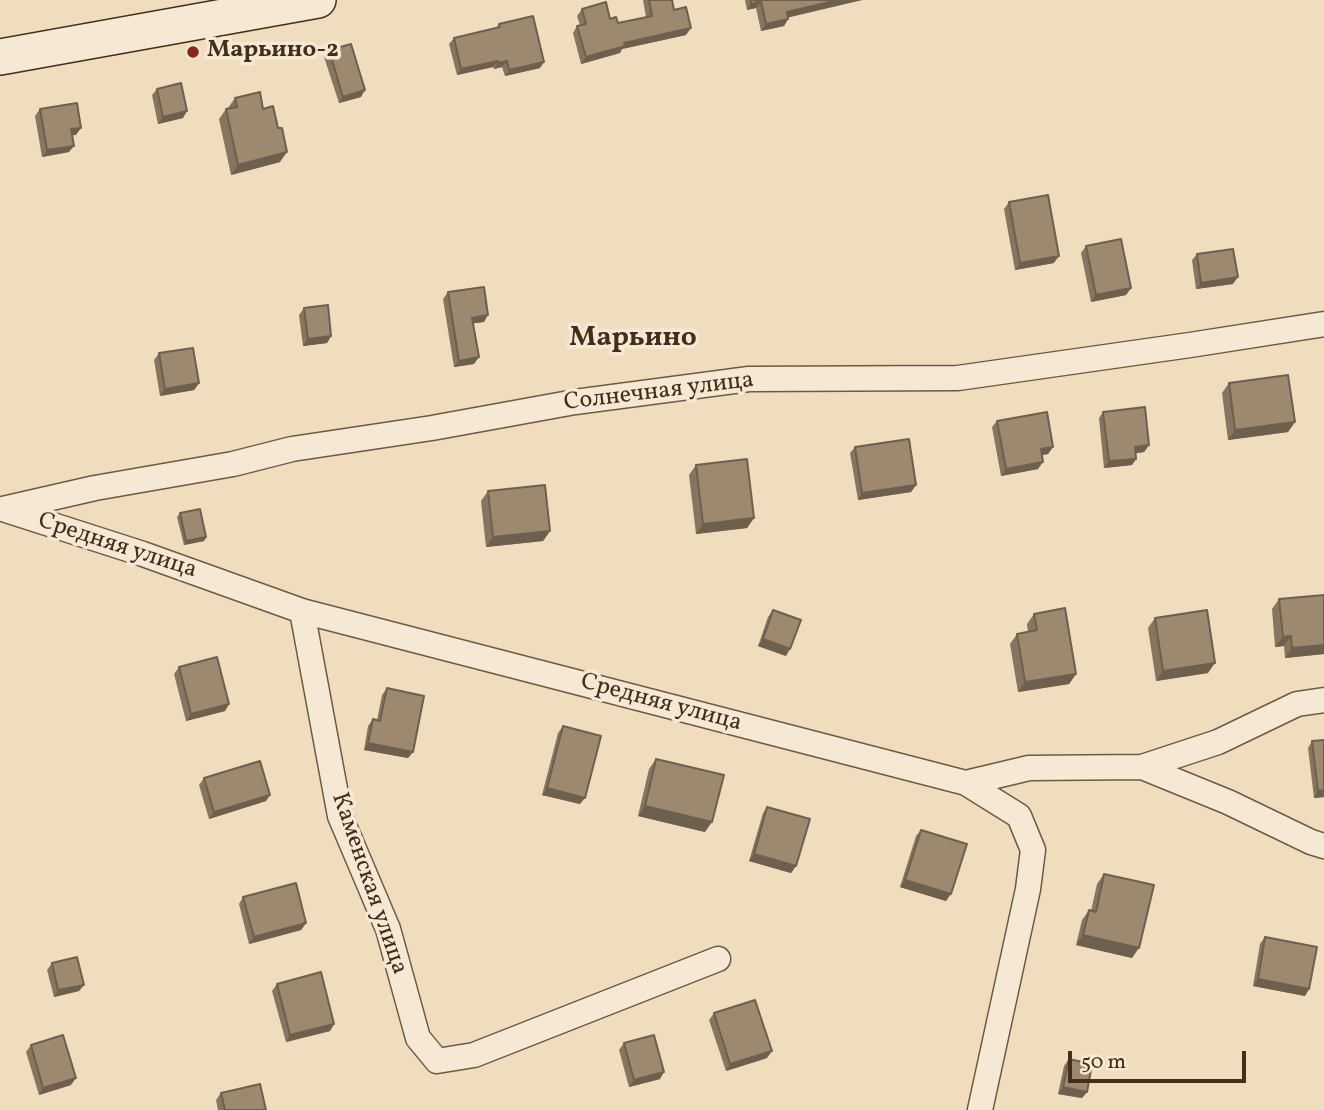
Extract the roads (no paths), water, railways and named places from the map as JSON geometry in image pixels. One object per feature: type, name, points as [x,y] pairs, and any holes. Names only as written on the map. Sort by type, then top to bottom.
[{"type":"main road","points":[[0,57],[318,0]]},
{"type":"street","name":"Солнечная улица","points":[[1,509],[95,488],[233,464],[292,449],[432,428],[575,402],[749,379],[958,378],[1324,324]]},
{"type":"street","name":"Средняя улица","points":[[1,509],[302,611],[966,783],[1029,768],[1142,767],[1218,742],[1297,704],[1324,700]]},
{"type":"street","name":"Каменская улица","points":[[302,611],[340,816],[388,929],[418,1038],[437,1061],[474,1055],[718,959]]},
{"type":"street","points":[[1142,767],[1228,802],[1324,846]]},
{"type":"street","points":[[966,783],[1019,816],[1033,850],[1028,889],[980,1110]]},
{"type":"place","name":"Марьино-2","points":[[193,52]]},
{"type":"district","name":"Марьино","points":[[633,340]]}]
